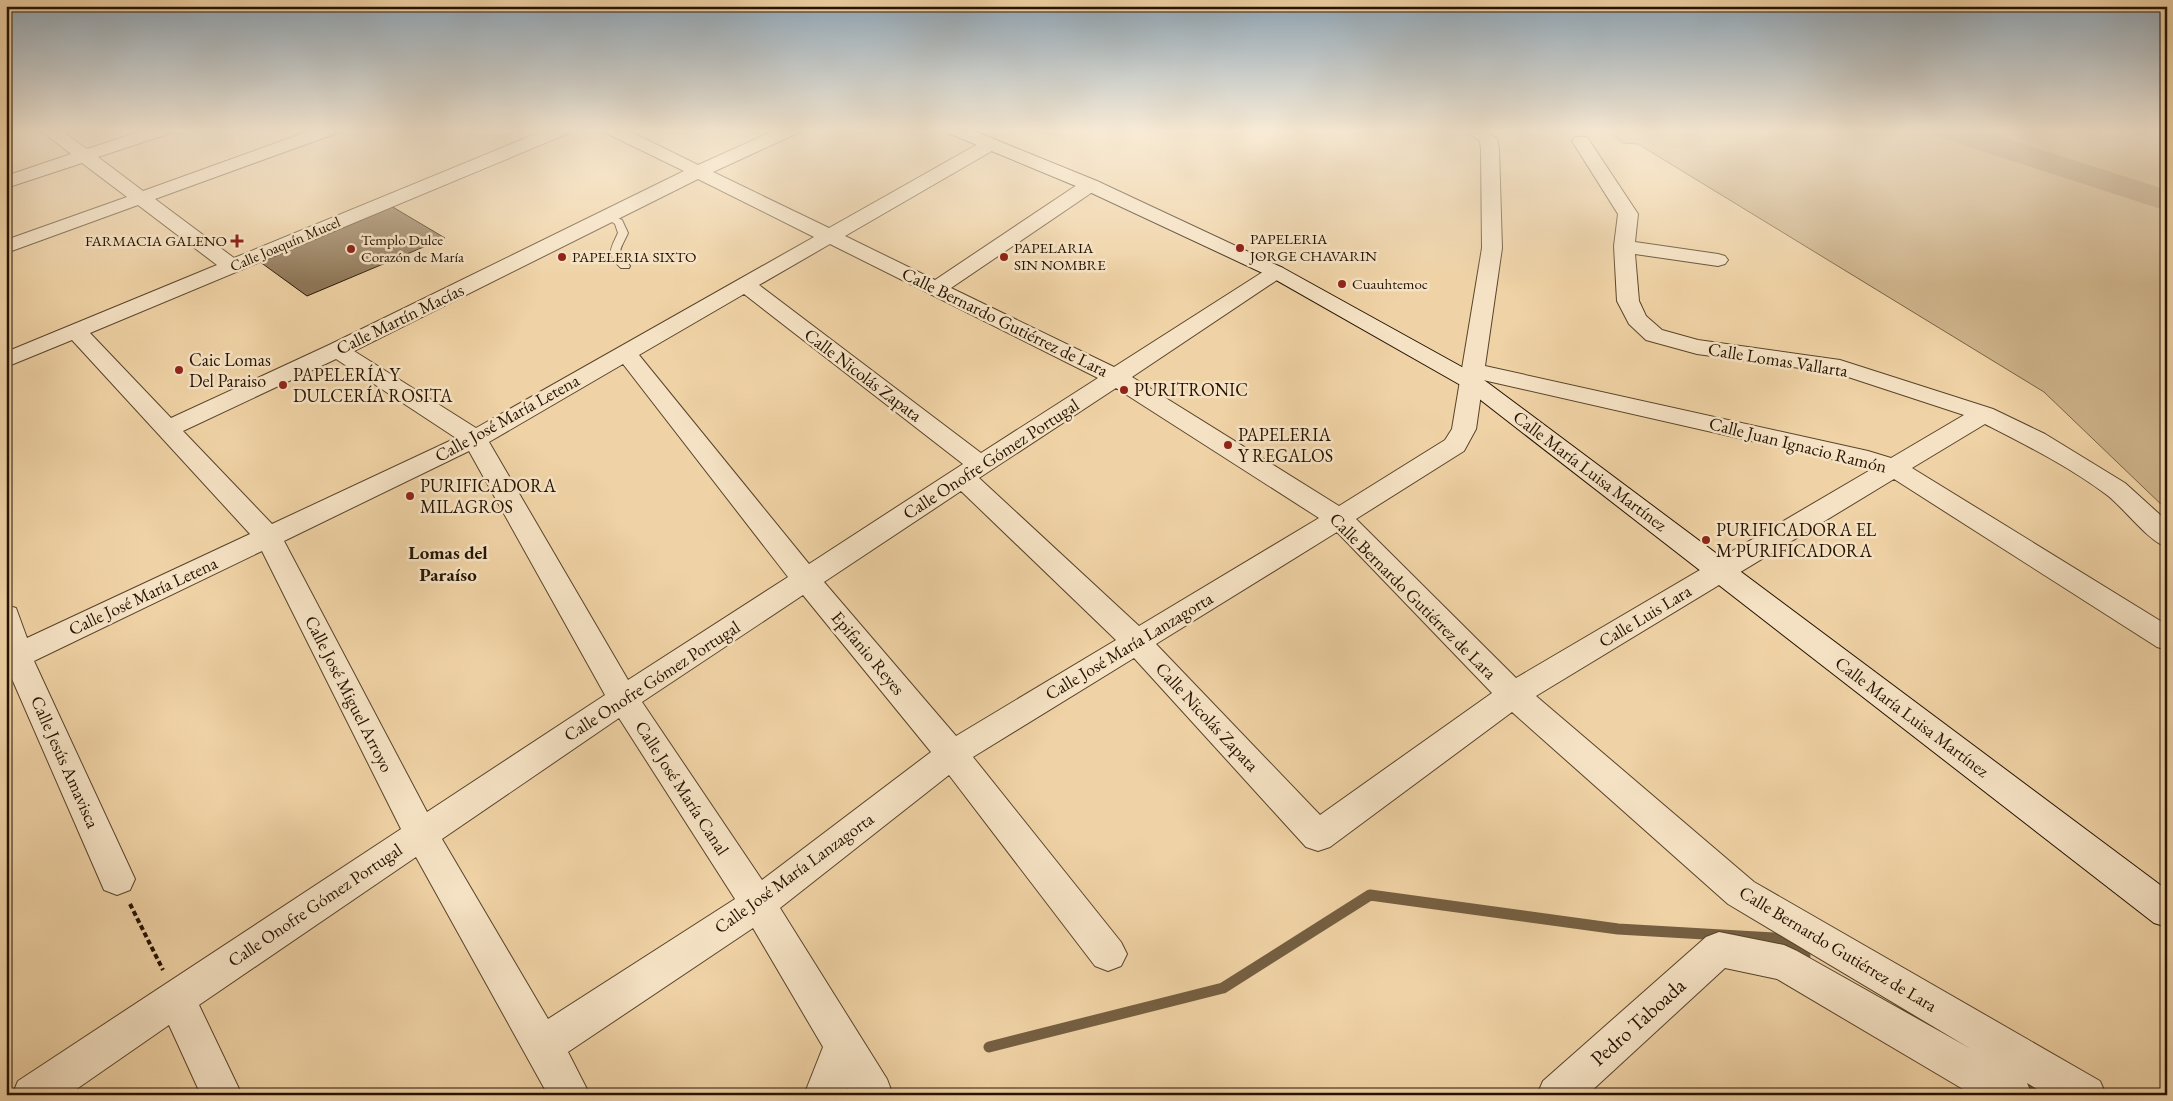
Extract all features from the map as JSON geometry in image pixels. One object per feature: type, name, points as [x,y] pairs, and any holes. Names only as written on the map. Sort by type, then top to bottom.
[{"type":"street","points":[[117,180],[232,266]]},
{"type":"street","points":[[6,247],[190,180]]},
{"type":"street","name":"Calle Joaquín Mucel","points":[[6,360],[439,180]]},
{"type":"street","name":"Calle Martín Macías","points":[[168,429],[336,350],[680,180]]},
{"type":"street","name":"Calle Bernardo Gutiérrez de Lara","points":[[715,180],[938,288],[1116,377],[1339,518],[1513,695],[1741,893],[2086,1095]]},
{"type":"street","name":"Calle José María Letena","points":[[11,659],[475,439],[928,180]]},
{"type":"street","name":"Calle María Luisa Martínez","points":[[1079,180],[1276,272],[1473,376],[1720,571],[2167,911]]},
{"type":"street","name":"Calle José María Lanzagorta","points":[[542,1046],[758,904],[952,754],[1455,445],[1464,429],[1492,248],[1488,180]]},
{"type":"street","name":"Calle Lomas Vallarta","points":[[1606,180],[1628,214],[1624,246],[1628,301],[1637,319],[1654,336],[1697,347],[1801,360],[1840,367],[1984,414],[2036,440],[2116,489],[2142,511],[2167,538]]},
{"type":"street","points":[[938,288],[1090,185]]},
{"type":"street","points":[[1624,246],[1718,260]]},
{"type":"street","name":"Calle Onofre Gómez Portugal","points":[[32,1095],[623,699],[1276,272]]},
{"type":"street","name":"Calle Nicolás Zapata","points":[[744,285],[971,471],[1136,641],[1318,836]]},
{"type":"street","name":"Calle José Miguel Arroyo","points":[[76,331],[268,537],[421,834],[570,1095]]},
{"type":"street","name":"Calle José María Canal","points":[[336,350],[475,439],[623,699],[758,904],[873,1093]]},
{"type":"street","name":"Epifanio Reyes","points":[[626,353],[806,580],[952,754],[1108,954]]},
{"type":"street","name":"Calle Juan Ignacio Ramón","points":[[1473,376],[1868,459],[1894,468],[2167,639]]},
{"type":"street","name":"Calle Luis Lara","points":[[1318,836],[1513,695],[1984,414]]},
{"type":"street","name":"Calle Jesús Amavisca","points":[[6,616],[11,659],[117,879]]},
{"type":"street","name":"Pedro Taboada","points":[[1557,1095],[1719,949],[1784,963],[2012,1095]]},
{"type":"street","points":[[176,998],[222,1095]]},
{"type":"street","points":[[824,1095],[843,1045]]},
{"type":"lane","points":[[609,216],[619,222],[623,233],[615,250],[616,258],[625,266]]},
{"type":"path","points":[[117,879],[176,998]]},
{"type":"shaded area","points":[[1698,180],[2167,180],[2167,510],[2044,392]]},
{"type":"building","name":"Templo Dulce Corazón de María","points":[[391,206],[445,238],[307,296],[256,259]]},
{"type":"waterway","points":[[2104,180],[2167,201]]},
{"type":"waterway","points":[[989,1047],[1223,988],[1370,895],[1618,929],[1774,938],[1805,956]]},
{"type":"waterway","points":[[2019,1081],[2043,1095]]},
{"type":"place","name":"FARMACIA GALENO","points":[[237,241]]},
{"type":"place","name":"PAPELERIA JORGE CHAVARIN","points":[[1240,248]]},
{"type":"place","name":"Templo Dulce Corazón de María","points":[[351,249]]},
{"type":"place","name":"PAPELERIA SIXTO","points":[[562,257]]},
{"type":"place","name":"PAPELARIA SIN NOMBRE","points":[[1004,257]]},
{"type":"place","name":"Cuauhtemoc","points":[[1342,284]]},
{"type":"place","name":"Caic Lomas Del Paraiso","points":[[179,370]]},
{"type":"place","name":"PAPELERÍA Y DULCERÍA ROSITA","points":[[283,385]]},
{"type":"place","name":"PURITRONIC","points":[[1124,390]]},
{"type":"place","name":"PAPELERIA Y REGALOS","points":[[1228,445]]},
{"type":"place","name":"PURIFICADORA MILAGROS","points":[[410,496]]},
{"type":"place","name":"PURIFICADORA EL M PURIFICADORA","points":[[1706,540]]},
{"type":"district","name":"Lomas del Paraíso","points":[[448,563]]}]
